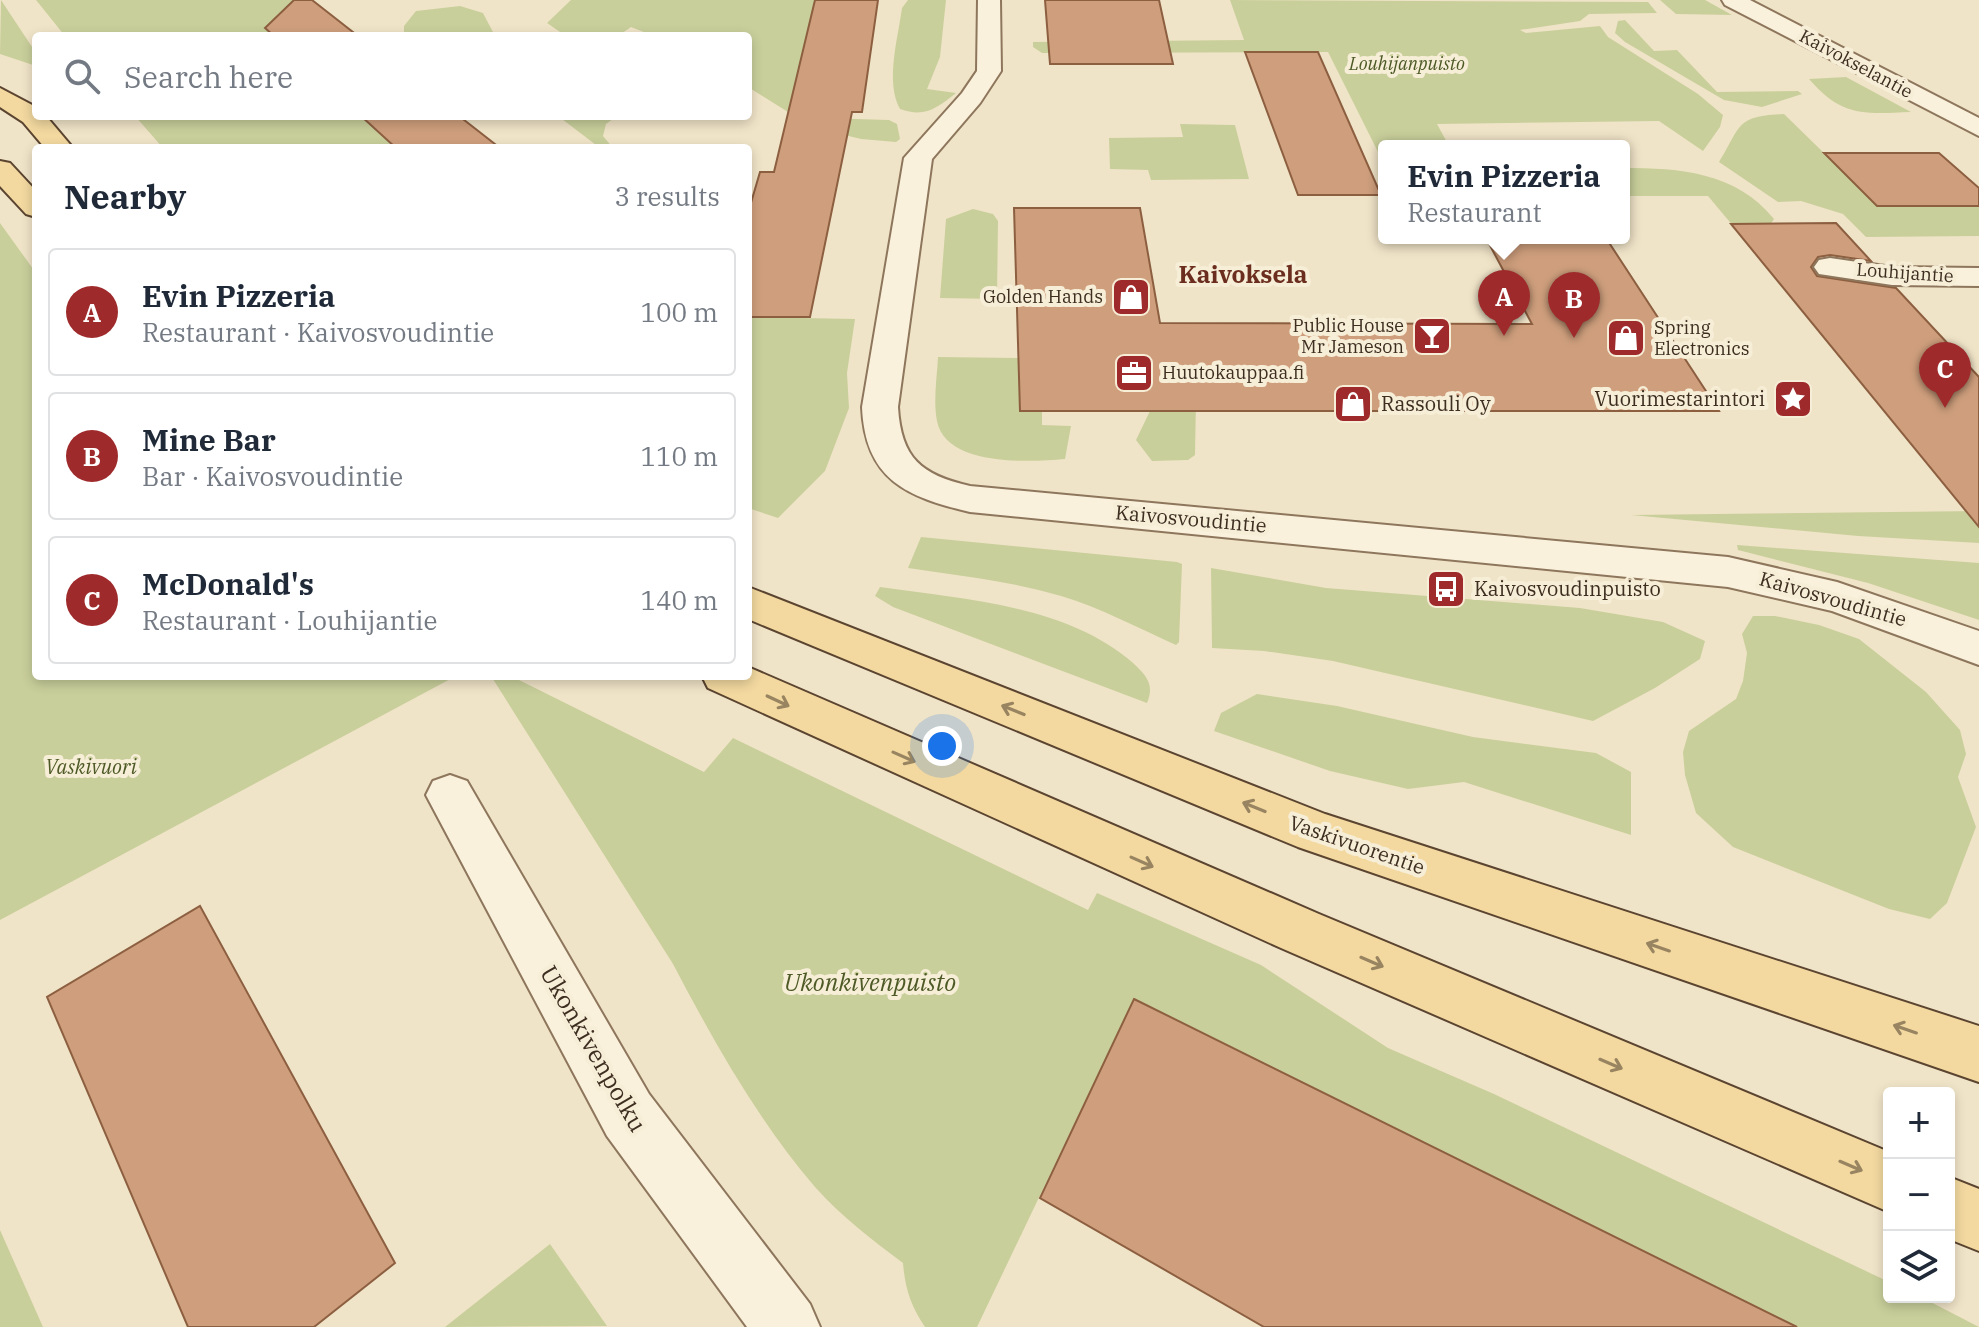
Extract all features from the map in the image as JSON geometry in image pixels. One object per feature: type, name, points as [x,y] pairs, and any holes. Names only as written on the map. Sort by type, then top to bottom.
[{"type":"main road","points":[[0,96],[32,116]]},
{"type":"main road","points":[[35,120],[56,144]]},
{"type":"main road","points":[[0,169],[32,204]]},
{"type":"main road","name":"Vaskivuorentie","points":[[752,604],[1315,832],[1979,1054]]},
{"type":"main road","points":[[733,680],[1300,931],[1883,1179]]},
{"type":"main road","points":[[1955,1210],[1979,1220]]},
{"type":"street","name":"Kaivosvoudintie","points":[[989,0],[989,71],[971,98],[918,158],[880,407],[879,425],[889,455],[917,482],[939,493],[970,499],[1690,566],[1750,575],[1866,605],[1979,649]]},
{"type":"street","name":"Kaivokselantie","points":[[1733,0],[1979,128]]},
{"type":"street","name":"Louhijantie","points":[[1830,267],[1892,276],[1979,277]]},
{"type":"street","name":"Ukonkivenpolku","points":[[450,795],[628,1115],[787,1327]]},
{"type":"green space","points":[[1,0],[32,47],[32,65],[0,54]]},
{"type":"green space","points":[[36,0],[294,0],[266,28],[270,32],[62,32]]},
{"type":"green space","points":[[571,0],[815,0],[788,112],[752,90],[752,32],[644,32],[631,27],[624,32],[560,32],[547,23]]},
{"type":"green space","points":[[908,0],[946,0],[940,57],[927,89],[956,93],[924,112],[900,109],[893,86],[902,8]]},
{"type":"green space","name":"Louhijanpuisto","points":[[1230,0],[1648,2],[1657,13],[1589,14],[1580,21],[1520,30],[1526,33],[1600,26],[1608,37],[1698,94],[1723,115],[1720,127],[1703,151],[1659,121],[1437,124],[1446,140],[1378,140],[1378,152],[1328,52],[1042,53],[1033,47],[1033,42],[1244,40]]},
{"type":"green space","points":[[1660,0],[1705,0],[1732,15],[1676,14]]},
{"type":"green space","points":[[460,6],[483,13],[493,32],[404,32],[404,26],[416,11]]},
{"type":"green space","points":[[1625,20],[1654,51],[1677,50],[1717,92],[1798,91],[1802,94],[1762,107],[1724,100],[1625,42],[1615,33],[1618,21]]},
{"type":"green space","points":[[1846,77],[1911,112],[1879,113],[1843,107],[1809,79]]},
{"type":"green space","points":[[1784,114],[1824,153],[1851,153],[1907,206],[1979,206],[1979,236],[1866,237],[1843,214],[1801,201],[1778,202],[1719,162],[1737,131],[1748,120]]},
{"type":"green space","points":[[825,118],[889,120],[897,124],[900,139],[896,142],[861,139],[816,128]]},
{"type":"green space","points":[[138,120],[365,120],[392,144],[160,144]]},
{"type":"green space","points":[[563,120],[612,120],[606,124],[603,136],[610,144],[595,144]]},
{"type":"green space","points":[[1180,124],[1235,125],[1249,179],[1151,180],[1148,170],[1110,169],[1109,138],[1183,137]]},
{"type":"green space","points":[[1630,168],[1666,169],[1725,182],[1759,203],[1774,219],[1770,225],[1744,239],[1708,196],[1630,196]]},
{"type":"green space","points":[[973,209],[993,214],[998,221],[997,299],[940,298],[946,219]]},
{"type":"green space","name":"Vaskivuori","points":[[0,223],[32,267],[32,680],[449,680],[0,920]]},
{"type":"green space","points":[[752,317],[855,319],[847,373],[849,408],[825,471],[778,518],[752,509]]},
{"type":"green space","points":[[938,357],[1018,358],[1020,411],[1042,411],[1042,425],[1071,426],[1065,459],[1032,461],[991,458],[956,447],[944,436],[937,421]]},
{"type":"green space","points":[[1196,400],[1195,455],[1188,460],[1152,461],[1136,440],[1150,411],[1174,411]]},
{"type":"green space","points":[[1979,511],[1979,543],[1858,536],[1631,515]]},
{"type":"green space","points":[[921,537],[1182,564],[1179,642],[1176,645],[1061,596],[985,579],[908,568]]},
{"type":"green space","points":[[1737,545],[1979,563],[1979,620],[1868,583],[1738,550]]},
{"type":"green space","points":[[1211,568],[1326,588],[1580,608],[1663,622],[1705,641],[1700,659],[1655,688],[1593,721],[1333,661],[1264,651],[1212,648]]},
{"type":"green space","points":[[880,587],[979,601],[1045,616],[1076,628],[1106,643],[1141,671],[1148,680],[1150,690],[1147,703],[893,607],[875,596]]},
{"type":"green space","points":[[1753,616],[1775,616],[1819,625],[1859,639],[1926,692],[1960,730],[1966,754],[1958,777],[1976,827],[1947,903],[1930,919],[1889,909],[1733,847],[1696,813],[1685,775],[1683,752],[1689,731],[1736,699],[1743,681],[1747,653],[1742,634]]},
{"type":"green space","name":"Ukonkivenpuisto","points":[[494,680],[519,680],[704,772],[733,738],[1088,910],[1097,893],[1261,965],[1388,1048],[1494,1094],[1883,1279],[1883,1303],[1933,1303],[1979,1327],[1797,1327],[1134,999],[977,1327],[925,1327],[910,1297],[903,1263],[857,1227],[815,1187],[774,1135],[720,1051],[673,964]]},
{"type":"green space","points":[[1257,694],[1337,706],[1473,737],[1596,753],[1631,772],[1631,835],[1464,782],[1408,789],[1330,771],[1214,731],[1221,713]]},
{"type":"green space","points":[[0,1230],[43,1327],[0,1327]]},
{"type":"green space","points":[[550,1244],[607,1326],[445,1327]]},
{"type":"building","points":[[294,0],[312,0],[353,32],[270,32],[265,28]]},
{"type":"building","points":[[815,0],[878,0],[862,112],[852,112],[810,317],[752,317],[752,199],[760,172],[774,172]]},
{"type":"building","points":[[1045,0],[1159,0],[1173,64],[1050,64]]},
{"type":"building","points":[[1245,52],[1318,52],[1378,188],[1378,195],[1298,195]]},
{"type":"building","points":[[365,120],[464,120],[495,144],[392,144]]},
{"type":"building","points":[[1824,153],[1939,153],[1979,188],[1979,206],[1877,206]]},
{"type":"building","points":[[1014,208],[1140,208],[1160,323],[1532,324],[1489,244],[1610,244],[1719,411],[1020,411]]},
{"type":"building","points":[[1836,223],[1871,261],[1830,255],[1818,257],[1811,267],[1817,276],[1896,288],[1979,377],[1979,527],[1731,224]]},
{"type":"building","points":[[200,906],[395,1263],[314,1327],[188,1327],[47,997]]},
{"type":"building","points":[[1134,999],[1797,1327],[1264,1327],[1040,1198]]},
{"type":"place","name":"Golden Hands","points":[[1131,297]]},
{"type":"place","name":"Public House Mr Jameson","points":[[1432,336]]},
{"type":"place","name":"Evin Pizzeria","points":[[1504,336]]},
{"type":"place","name":"Mine Bar","points":[[1574,338]]},
{"type":"place","name":"Spring Electronics","points":[[1626,338]]},
{"type":"place","name":"Huutokauppaa.fi","points":[[1134,373]]},
{"type":"place","name":"Vuorimestarintori","points":[[1793,399]]},
{"type":"place","name":"Rassouli Oy","points":[[1353,404]]},
{"type":"place","name":"McDonald's","points":[[1945,408]]},
{"type":"place","name":"Kaivosvoudinpuisto","points":[[1446,589]]},
{"type":"district","name":"Kaivoksela","points":[[1243,275]]}]
